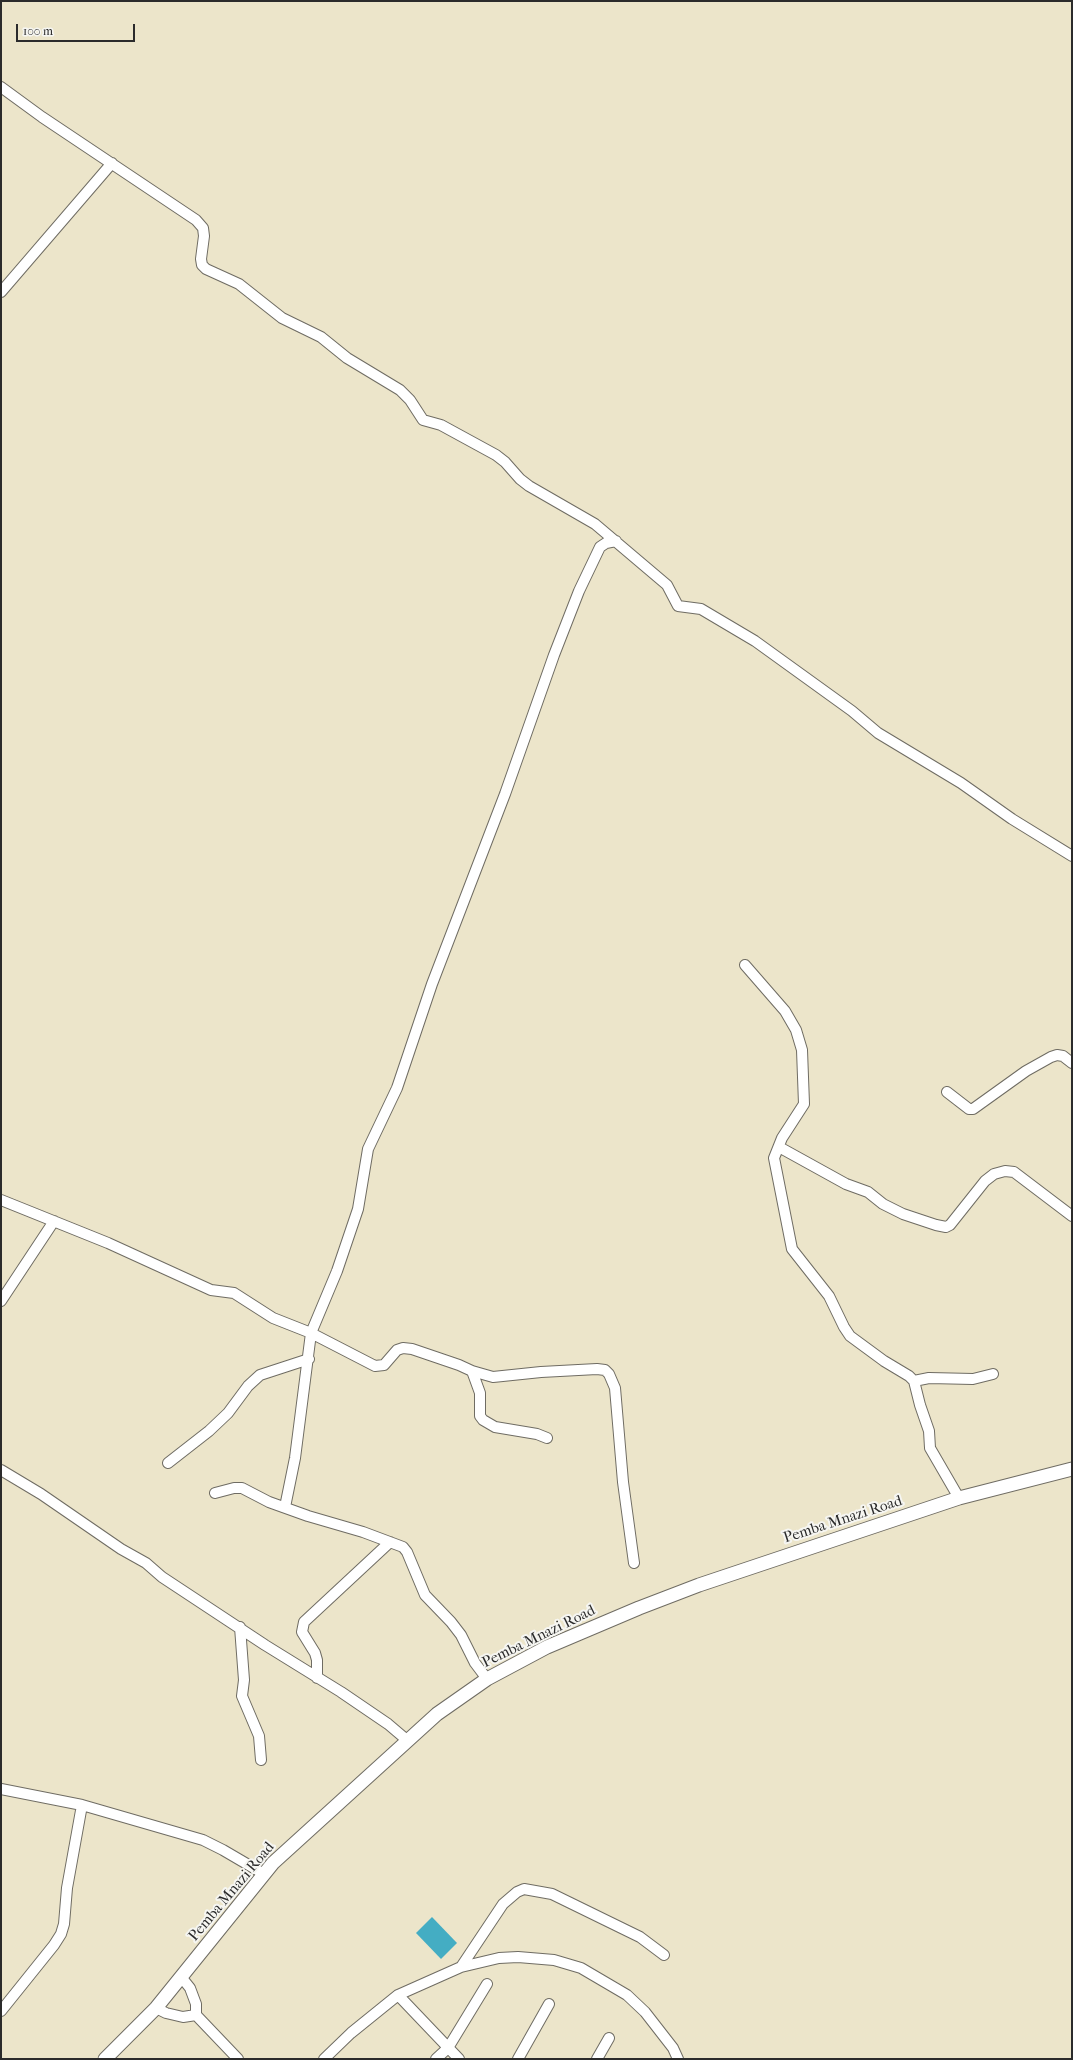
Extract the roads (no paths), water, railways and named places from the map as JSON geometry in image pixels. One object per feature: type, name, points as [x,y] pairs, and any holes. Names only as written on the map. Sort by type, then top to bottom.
[{"type":"main road","name":"Pemba Mnazi Road","points":[[105,2059],[156,2008],[182,1978],[273,1863],[438,1714],[487,1679],[547,1647],[639,1608],[789,1554],[959,1498],[1072,1469]]},
{"type":"street","points":[[3,91],[174,204],[201,225],[204,236],[201,259],[202,265],[206,269],[239,284],[277,315],[320,337],[347,358],[400,390],[410,400],[423,420],[441,425],[496,455],[505,462],[520,479],[550,500],[595,524],[667,585],[678,606],[701,609],[755,641],[852,711],[878,733],[961,784],[1012,819],[1072,856]]},
{"type":"street","points":[[1,292],[112,163]]},
{"type":"street","points":[[286,1507],[295,1458],[311,1333],[337,1271],[358,1209],[368,1149],[396,1088],[432,984],[505,794],[565,624],[596,553],[606,543],[616,541]]},
{"type":"street","points":[[745,965],[785,1011],[796,1030],[802,1050],[804,1104],[774,1158],[789,1242],[795,1254],[825,1290],[850,1336],[878,1357],[909,1376],[914,1381],[929,1431],[930,1448],[959,1498]]},
{"type":"street","points":[[947,1092],[969,1109],[973,1109],[1026,1071],[1051,1057],[1057,1055],[1063,1056],[1072,1063]]},
{"type":"street","points":[[779,1147],[846,1184],[868,1192],[883,1204],[903,1214],[936,1225],[946,1227],[950,1225],[985,1181],[994,1174],[1005,1171],[1014,1172],[1072,1216]]},
{"type":"street","points":[[1,1200],[54,1221],[211,1290],[234,1293],[273,1318],[311,1333],[375,1366],[384,1365],[397,1350],[408,1348],[493,1377],[541,1372],[597,1369],[605,1370],[609,1374],[615,1388],[623,1482],[634,1563]]},
{"type":"street","points":[[1,1301],[54,1221]]},
{"type":"street","points":[[168,1463],[209,1431],[228,1413],[248,1386],[260,1375],[308,1359]]},
{"type":"street","points":[[472,1371],[480,1393],[480,1416],[483,1420],[495,1427],[537,1434],[547,1438]]},
{"type":"street","points":[[914,1381],[929,1378],[973,1379],[993,1374]]},
{"type":"street","points":[[1,1470],[41,1494],[121,1549],[146,1563],[162,1577],[388,1724],[408,1742]]},
{"type":"street","points":[[215,1493],[234,1488],[242,1488],[286,1507],[403,1547],[407,1552],[425,1595],[458,1631],[475,1663],[487,1679]]},
{"type":"street","points":[[317,1678],[317,1660],[315,1653],[302,1632],[304,1622],[390,1542]]},
{"type":"street","points":[[240,1627],[244,1680],[242,1696],[259,1736],[261,1760]]},
{"type":"street","points":[[1,1789],[82,1805],[203,1840],[264,1874]]},
{"type":"street","points":[[1,2011],[54,1945],[62,1929],[67,1888],[82,1805]]},
{"type":"street","points":[[461,1967],[503,1904],[517,1892],[524,1889],[552,1894],[640,1937],[664,1955]]},
{"type":"street","points":[[324,2059],[351,2033],[398,1995],[461,1967],[499,1958],[518,1957],[554,1960],[581,1968],[627,1995],[645,2012],[673,2048],[678,2059]]},
{"type":"street","points":[[182,1978],[190,1988],[196,2004],[196,2015],[238,2059]]},
{"type":"street","points":[[436,2059],[448,2048],[487,1984]]},
{"type":"street","points":[[398,1995],[459,2059]]},
{"type":"street","points":[[518,2059],[549,2004]]},
{"type":"street","points":[[156,2008],[166,2013],[183,2017],[196,2015]]},
{"type":"street","points":[[598,2059],[609,2038]]},
{"type":"water","points":[[432,1917],[457,1943],[441,1959],[416,1933]]}]
